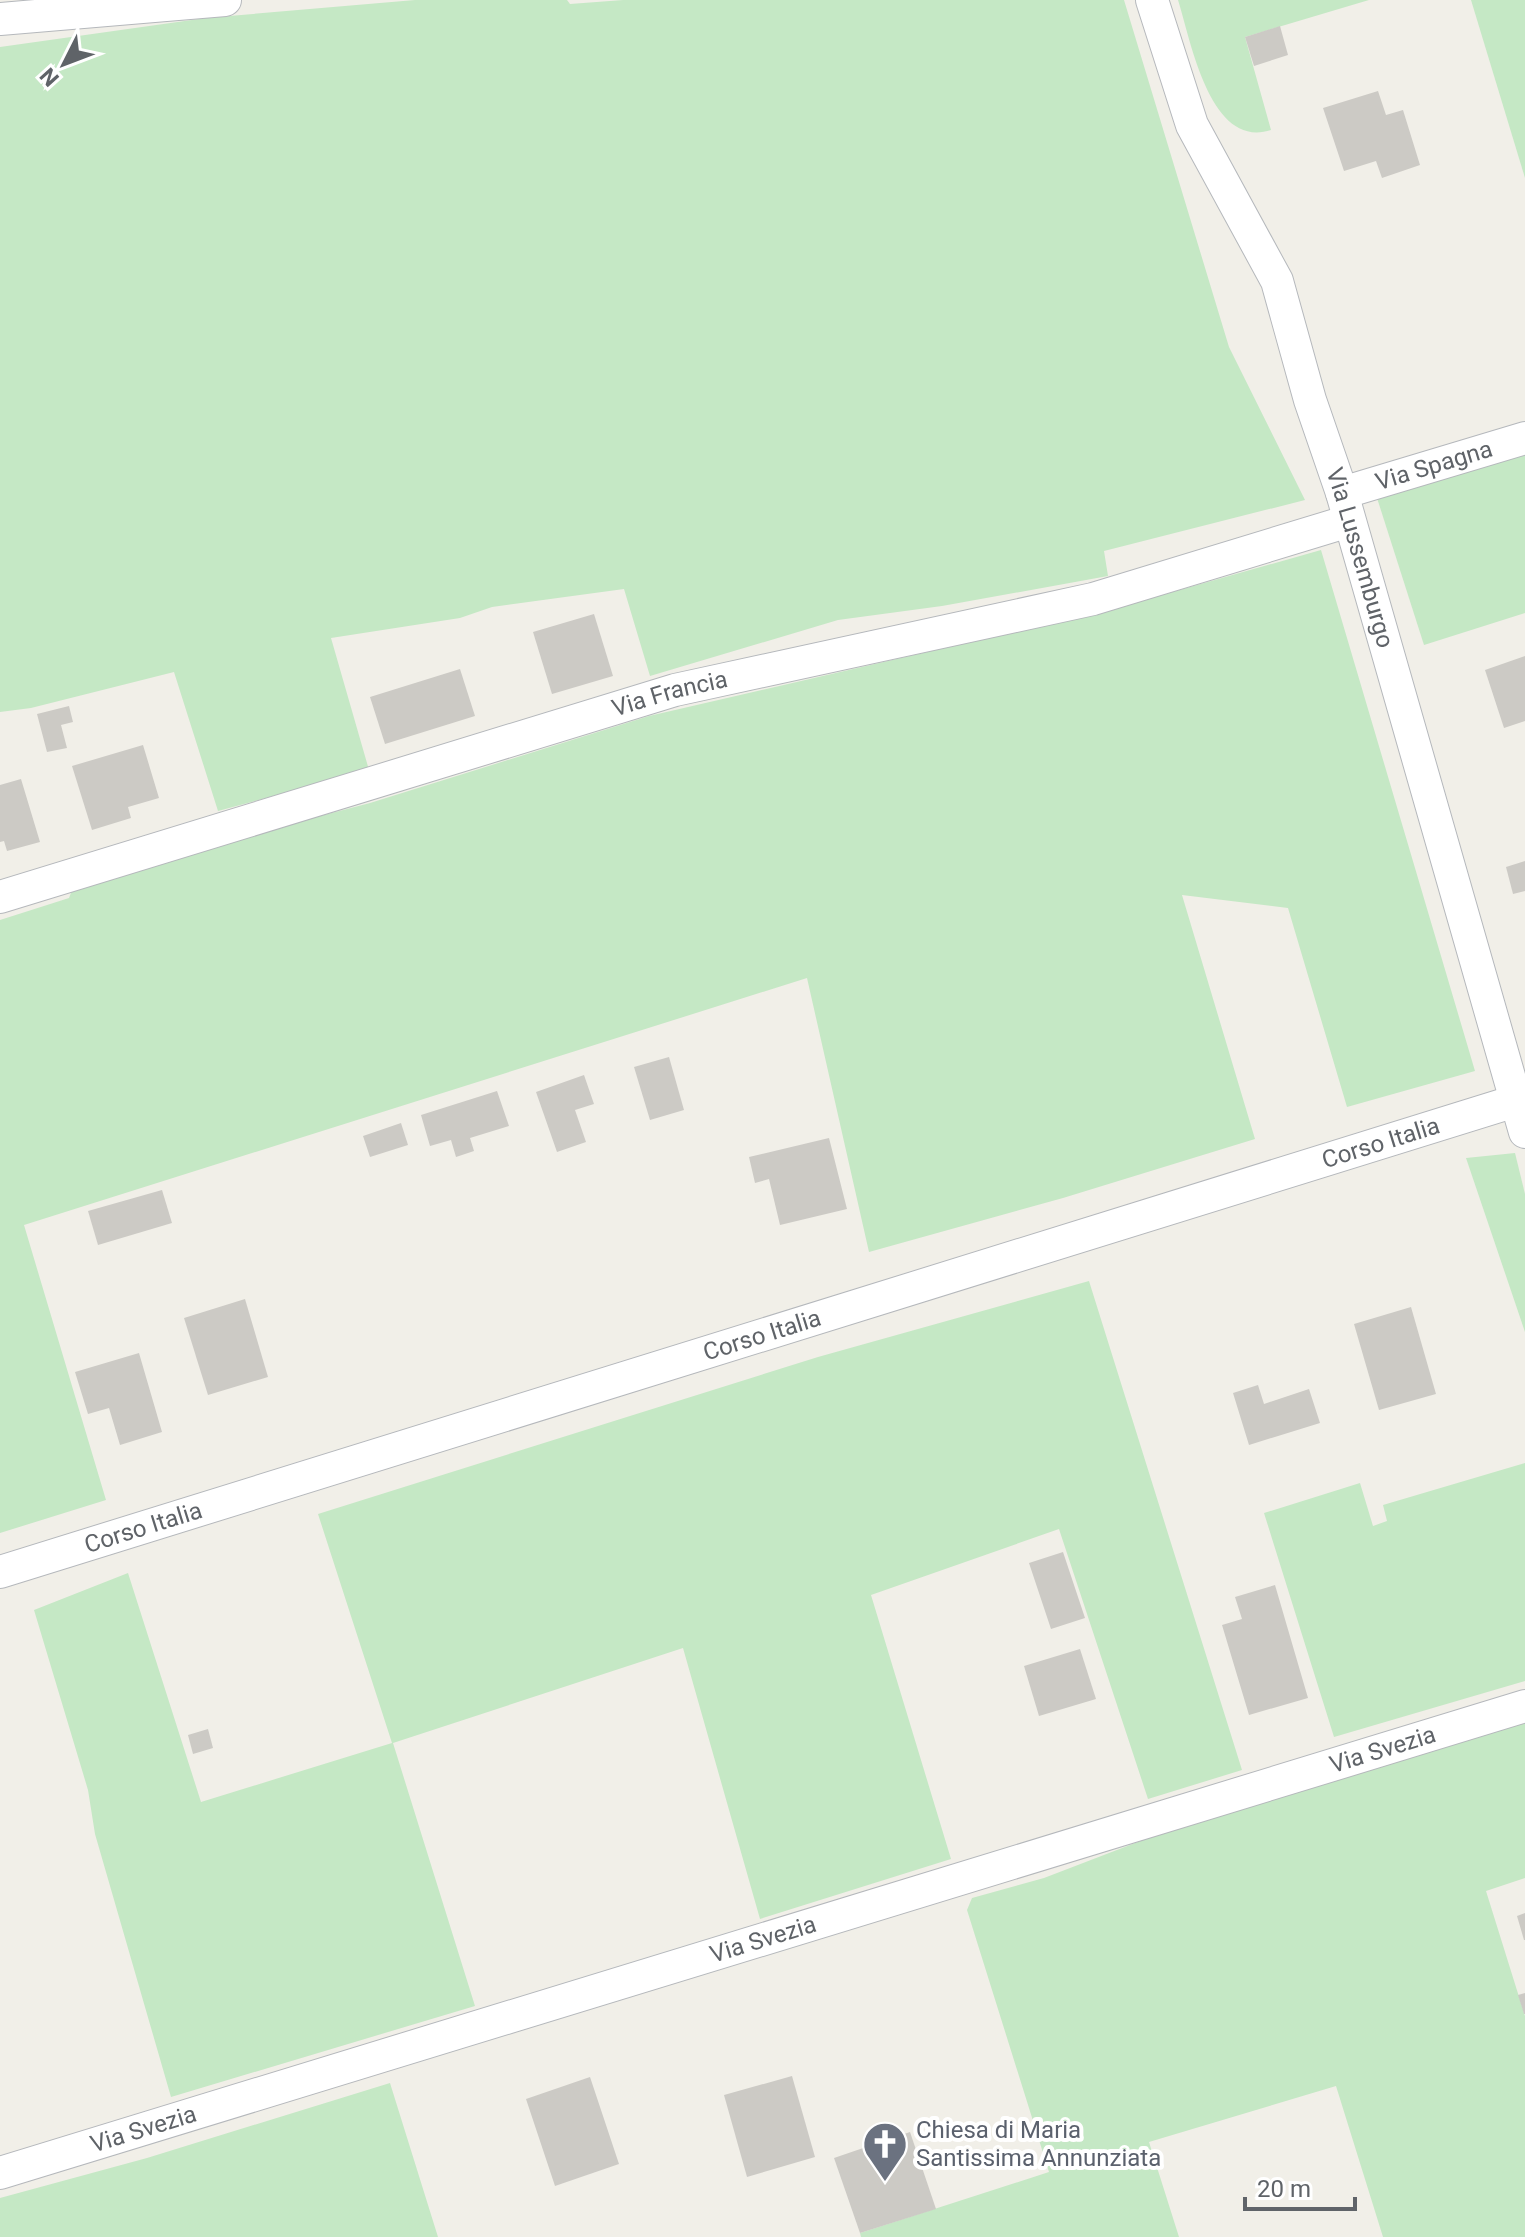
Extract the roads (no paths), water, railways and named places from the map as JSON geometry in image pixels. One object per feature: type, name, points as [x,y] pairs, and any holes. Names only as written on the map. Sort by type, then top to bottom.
[{"type":"street","points":[[0,19],[225,0]]},
{"type":"street","name":"Via Lussemburgo","points":[[1152,0],[1192,125],[1277,281],[1520,1100],[1525,1132]]},
{"type":"street","name":"Via Spagna","points":[[1345,507],[1525,438]]},
{"type":"street","name":"Via Francia","points":[[0,897],[675,690],[1093,599],[1345,507]]},
{"type":"street","name":"Corso Italia","points":[[0,1572],[1520,1100]]},
{"type":"street","name":"Via Svezia","points":[[0,2173],[1525,1706]]},
{"type":"place","name":"Chiesa di Maria Santissima Annunziata","points":[[885,2183]]}]
